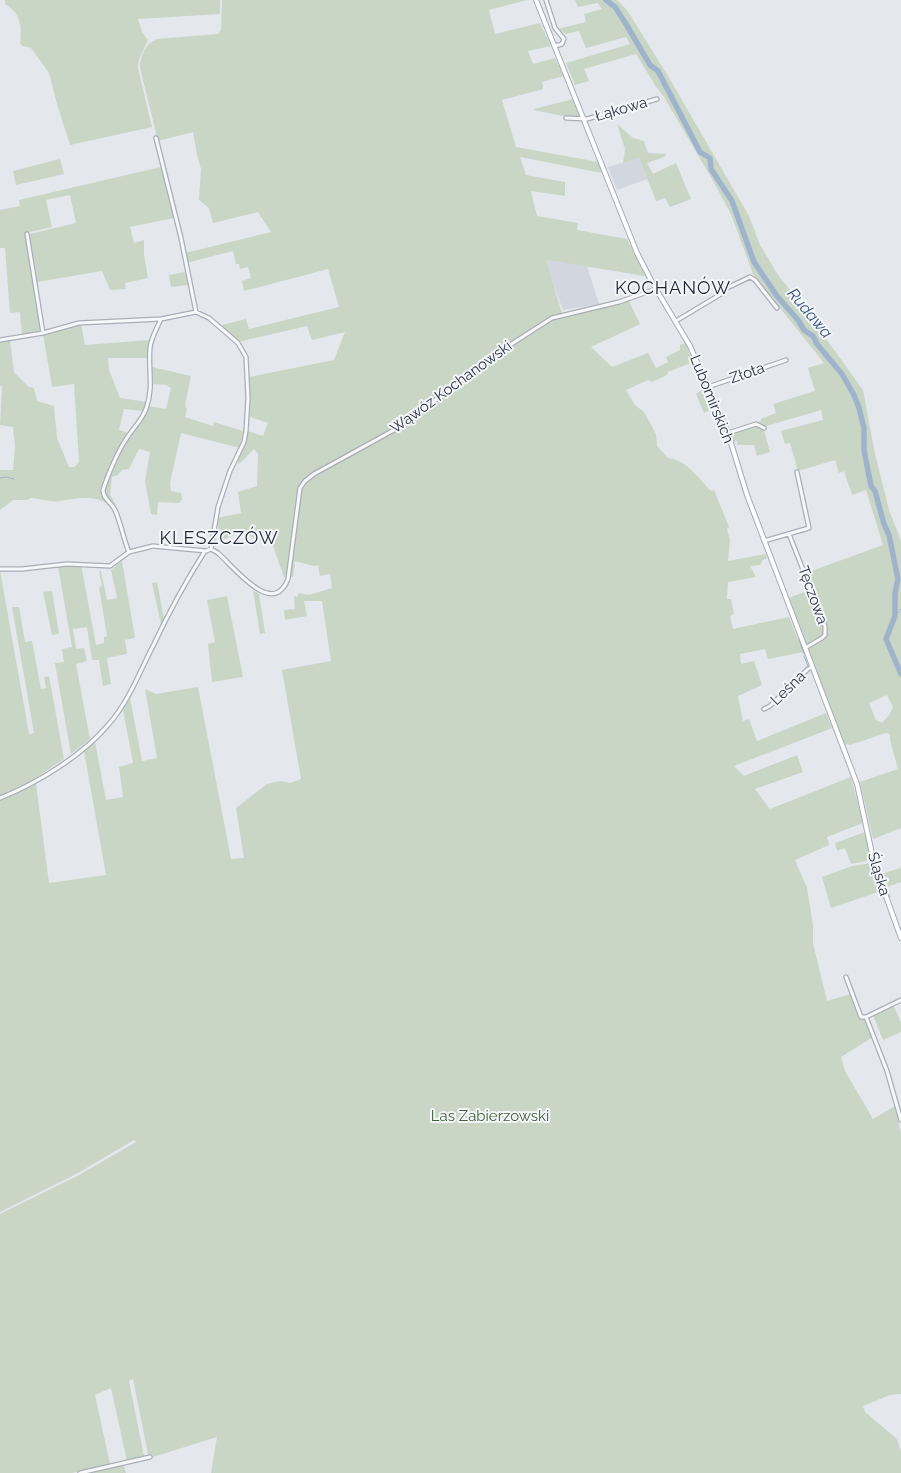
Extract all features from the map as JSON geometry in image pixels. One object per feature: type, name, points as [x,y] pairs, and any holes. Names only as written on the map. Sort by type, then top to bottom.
[{"type":"main road","name":"Lubomirskich","points":[[536,0],[632,240],[656,289],[690,346],[728,433],[747,495],[854,775],[862,808]]},
{"type":"main road","name":"Śląska","points":[[862,808],[875,869],[901,938]]},
{"type":"street","points":[[546,0],[555,28],[564,39],[562,44],[555,46]]},
{"type":"street","name":"Łąkowa","points":[[566,118],[584,119],[657,99]]},
{"type":"street","points":[[156,138],[181,239],[196,312]]},
{"type":"street","points":[[27,234],[43,333]]},
{"type":"street","points":[[676,321],[721,294],[727,288],[750,277],[755,280],[777,308]]},
{"type":"street","name":"Wąwóz Kochanowski","points":[[212,549],[260,591],[270,594],[277,593],[285,587],[288,579],[300,488],[305,481],[314,474],[403,425],[507,346],[552,318],[619,302],[656,289]]},
{"type":"street","points":[[0,340],[43,333],[79,323],[161,319],[196,312],[209,318],[242,348],[246,357],[248,398],[244,442],[223,488],[218,507],[212,549],[206,551],[153,546],[130,552],[110,566],[67,564],[22,569],[0,569]]},
{"type":"street","points":[[130,552],[123,539],[115,511],[104,496],[104,490],[120,449],[139,425],[146,408],[151,388],[151,342],[161,319]]},
{"type":"street","name":"Złota","points":[[708,387],[786,360]]},
{"type":"street","points":[[728,433],[756,424],[764,428]]},
{"type":"street","points":[[764,541],[809,528],[797,472]]},
{"type":"street","name":"Tęczowa","points":[[789,534],[825,626],[825,635],[805,648]]},
{"type":"street","points":[[0,798],[43,778],[89,743],[109,724],[129,695],[176,599],[206,551]]},
{"type":"street","name":"Leśna","points":[[764,709],[770,706],[804,672],[812,667]]},
{"type":"street","points":[[846,977],[861,1017],[866,1017],[901,1000]]},
{"type":"street","points":[[866,1017],[888,1071],[901,1120]]},
{"type":"street","points":[[80,1473],[150,1457]]},
{"type":"shaded area","points":[[639,158],[647,179],[617,190],[608,167]]},
{"type":"shaded area","points":[[547,260],[587,266],[599,304],[563,310],[552,281]]},
{"type":"green space","points":[[5,0],[220,0],[220,14],[138,19],[142,32],[148,40],[139,59],[138,68],[152,127],[70,145],[49,73],[31,48],[20,44],[21,32],[19,21],[14,12],[5,4]]},
{"type":"green space","name":"Las Zabierzowski","points":[[222,0],[527,0],[489,10],[495,34],[540,23],[551,46],[528,51],[533,64],[555,58],[564,76],[542,82],[543,89],[502,100],[516,147],[598,162],[602,173],[520,157],[526,175],[565,182],[565,196],[531,191],[537,216],[578,223],[577,230],[627,239],[645,276],[547,260],[563,316],[629,301],[640,324],[591,347],[612,367],[648,353],[656,368],[668,362],[666,357],[680,350],[680,345],[685,343],[693,362],[668,372],[667,375],[652,382],[648,380],[626,390],[635,405],[644,412],[656,434],[657,446],[668,458],[681,462],[711,491],[714,490],[729,527],[727,529],[730,540],[728,561],[765,554],[767,558],[760,565],[750,566],[756,577],[728,582],[727,599],[731,599],[734,614],[730,616],[733,629],[789,617],[803,652],[768,659],[765,649],[740,654],[741,664],[754,661],[762,685],[738,696],[743,721],[749,719],[757,741],[826,713],[832,728],[734,766],[744,776],[797,755],[803,772],[755,789],[770,809],[851,777],[863,823],[827,837],[829,845],[795,860],[807,888],[813,925],[813,943],[827,1001],[851,994],[861,1020],[866,1018],[873,1037],[841,1057],[845,1071],[873,1119],[895,1106],[901,1134],[901,1394],[890,1395],[863,1406],[865,1412],[897,1439],[901,1451],[901,1473],[211,1473],[217,1437],[153,1457],[148,1454],[133,1379],[129,1381],[144,1456],[127,1461],[111,1388],[95,1395],[110,1464],[72,1473],[0,1473],[0,1214],[79,1175],[136,1142],[134,1140],[78,1173],[0,1212],[0,800],[36,784],[49,883],[106,875],[84,751],[95,742],[106,800],[123,797],[119,767],[133,763],[123,710],[130,698],[142,761],[157,758],[145,689],[156,694],[198,687],[231,859],[244,858],[236,808],[267,784],[280,781],[290,783],[301,779],[282,670],[331,661],[322,601],[304,601],[307,616],[285,620],[284,610],[295,609],[294,596],[297,597],[299,593],[309,595],[332,588],[330,574],[320,576],[318,565],[314,566],[295,561],[293,577],[284,577],[273,546],[240,532],[223,540],[217,525],[217,518],[241,513],[238,492],[257,486],[258,454],[254,449],[239,464],[237,460],[248,431],[263,436],[268,423],[250,417],[249,377],[334,360],[345,332],[312,340],[307,326],[238,342],[221,327],[222,325],[246,319],[249,329],[339,307],[328,269],[244,291],[242,281],[251,278],[248,267],[240,269],[239,264],[236,264],[233,251],[186,263],[185,253],[271,232],[258,212],[213,223],[209,208],[199,200],[201,169],[193,132],[158,141],[140,68],[144,51],[149,44],[157,39],[218,34],[221,30]]},
{"type":"green space","points":[[575,0],[617,0],[627,10],[668,76],[749,216],[760,245],[778,275],[863,390],[875,454],[889,510],[901,541],[901,828],[873,839],[860,782],[898,769],[890,734],[886,733],[845,745],[789,598],[809,590],[803,574],[883,545],[866,490],[852,495],[844,471],[839,473],[835,460],[798,471],[790,443],[785,444],[781,431],[823,420],[821,410],[763,427],[770,452],[757,456],[754,445],[737,445],[737,441],[734,442],[730,431],[761,421],[761,419],[776,413],[773,404],[815,391],[808,368],[824,363],[753,274],[731,214],[664,97],[636,54],[584,69],[589,81],[575,85],[566,63],[630,44],[626,37],[586,48],[579,31],[566,34],[558,29],[586,22],[584,14],[602,9],[598,3],[578,7]],"holes":[[[887,695],[893,707],[882,723],[876,720],[869,703]]]},
{"type":"green space","points":[[573,99],[580,116],[567,117],[534,110],[534,109]]},
{"type":"green space","points":[[617,124],[633,138],[644,141],[648,153],[666,154],[664,157],[647,163],[653,174],[676,163],[691,199],[670,207],[665,198],[656,201],[639,158],[623,163],[625,149]]},
{"type":"green space","points":[[60,159],[64,174],[16,185],[13,171]]},
{"type":"green space","points":[[161,167],[174,218],[130,227],[134,243],[144,240],[144,255],[148,278],[125,283],[126,289],[110,290],[102,271],[37,282],[30,234],[76,223],[70,195],[46,200],[52,227],[25,233],[41,332],[22,335],[20,312],[10,313],[5,248],[0,248],[0,210],[20,206],[19,200]]},
{"type":"green space","points":[[185,272],[188,285],[171,287],[169,275]]},
{"type":"green space","points":[[81,324],[85,345],[150,340],[149,358],[108,358],[109,370],[120,398],[147,402],[144,411],[124,409],[119,430],[129,433],[138,427],[143,421],[148,406],[166,409],[171,388],[166,385],[153,384],[152,367],[191,376],[185,405],[187,409],[185,417],[213,426],[214,422],[243,431],[240,448],[181,433],[170,483],[171,491],[181,493],[182,500],[179,503],[158,502],[157,515],[151,514],[145,481],[150,452],[139,449],[129,469],[122,470],[118,475],[112,477],[110,495],[116,505],[112,508],[100,500],[87,498],[49,501],[31,498],[27,500],[13,500],[0,510],[0,470],[13,470],[15,446],[13,427],[0,425],[2,386],[0,386],[0,341],[10,340],[14,372],[29,387],[34,388],[37,401],[54,406],[57,438],[69,467],[74,467],[79,462],[74,384],[52,387],[43,334]]},
{"type":"green space","points":[[702,390],[711,409],[704,413],[696,394]]},
{"type":"green space","points":[[122,561],[135,638],[125,640],[127,654],[107,658],[111,684],[103,686],[99,660],[92,660],[87,627],[73,629],[76,649],[84,648],[87,661],[76,664],[90,739],[71,754],[55,663],[64,662],[62,649],[72,647],[58,566],[81,565],[96,645],[104,643],[104,637],[107,636],[99,587],[102,586],[99,571],[101,571],[107,600],[117,598],[111,570]]},
{"type":"green space","points":[[0,570],[29,734],[34,733],[12,607],[19,607],[25,642],[32,641],[41,689],[46,688],[44,677],[49,676],[64,759],[28,783],[0,796]]},
{"type":"green space","points":[[157,582],[164,619],[161,624],[152,583]]},
{"type":"green space","points":[[253,590],[259,594],[265,633],[260,634]]},
{"type":"green space","points":[[52,591],[59,634],[52,635],[43,592]]},
{"type":"green space","points":[[227,596],[243,677],[212,682],[208,644],[215,642],[207,600]]},
{"type":"green space","points":[[865,832],[871,860],[851,864],[845,848],[837,851],[835,843]]},
{"type":"green space","points":[[872,863],[881,891],[831,908],[822,877],[852,866]]},
{"type":"green space","points":[[901,868],[901,882],[887,887],[891,897],[889,897],[881,874]]},
{"type":"green space","points":[[893,1005],[901,1022],[901,1032],[883,1040],[873,1015]]},
{"type":"green space","points":[[124,1465],[126,1473],[94,1473],[94,1471]]},
{"type":"waterway","name":"Rudawa","points":[[606,0],[615,7],[650,65],[658,71],[700,152],[710,158],[711,169],[732,201],[754,262],[777,296],[798,320],[804,330],[813,336],[817,344],[842,374],[854,395],[864,428],[864,450],[871,486],[875,491],[889,535],[898,579],[895,593],[895,616],[886,639],[901,674]]},
{"type":"waterway","points":[[0,478],[14,479]]},
{"type":"waterway","name":"Rudawa","points":[[895,616],[901,609]]},
{"type":"waterway","points":[[799,640],[804,654]]},
{"type":"waterway","points":[[804,656],[808,666]]},
{"type":"district","name":"KOCHANÓW","points":[[673,287]]},
{"type":"district","name":"KLESZCZÓW","points":[[219,537]]}]
